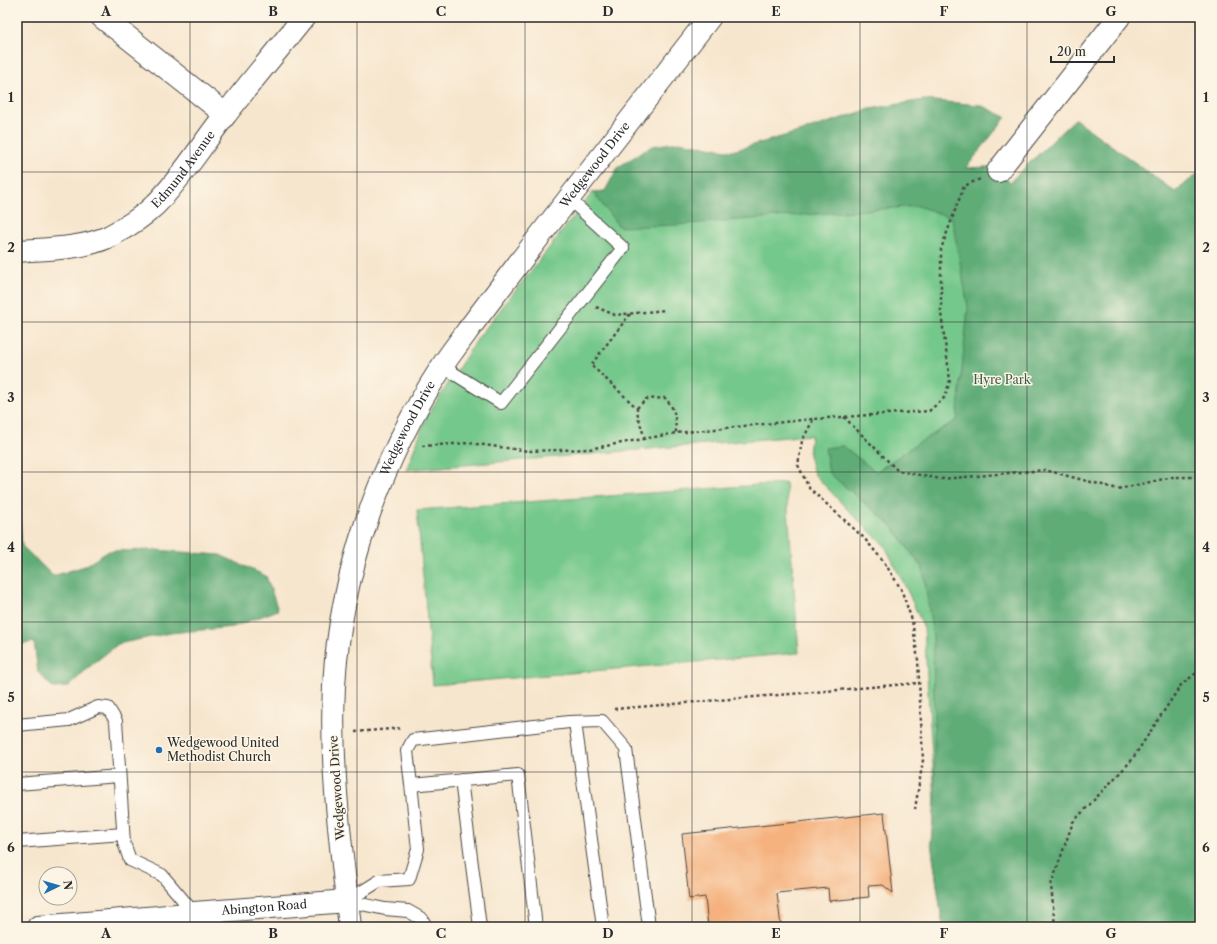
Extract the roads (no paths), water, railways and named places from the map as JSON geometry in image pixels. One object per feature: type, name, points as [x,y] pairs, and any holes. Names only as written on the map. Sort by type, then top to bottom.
[{"type":"street","points":[[102,17],[225,114]]},
{"type":"street","name":"Edmund Avenue","points":[[17,251],[60,248],[93,242],[109,236],[140,218],[155,205],[185,170],[225,114],[304,17]]},
{"type":"street","name":"Wedgewood Drive","points":[[350,927],[334,766],[334,685],[340,635],[357,552],[387,468],[421,400],[442,366],[489,302],[710,17]]},
{"type":"street","points":[[998,171],[1119,17]]},
{"type":"street","name":"Abington Road","points":[[38,927],[159,922],[194,913],[347,901]]},
{"type":"lane","points":[[442,366],[501,403],[623,248],[569,199]]},
{"type":"lane","points":[[17,725],[69,720],[98,707],[108,708],[116,721],[123,834],[124,843],[130,860],[162,875],[194,913]]},
{"type":"lane","points":[[347,901],[379,881],[409,879],[418,849],[407,751],[413,740],[575,722],[602,721],[626,749],[649,927]]},
{"type":"lane","points":[[575,722],[603,927]]},
{"type":"lane","points":[[411,785],[518,775],[536,927]]},
{"type":"lane","points":[[17,784],[119,776]]},
{"type":"lane","points":[[461,780],[480,927]]},
{"type":"lane","points":[[17,842],[123,834]]},
{"type":"lane","points":[[347,901],[385,909],[408,911],[422,919],[426,927]]},
{"type":"place","name":"Wedgewood United Methodist Church","points":[[159,750]]},
{"type":"park label","name":"Hyre Park","points":[[1002,380]]}]
